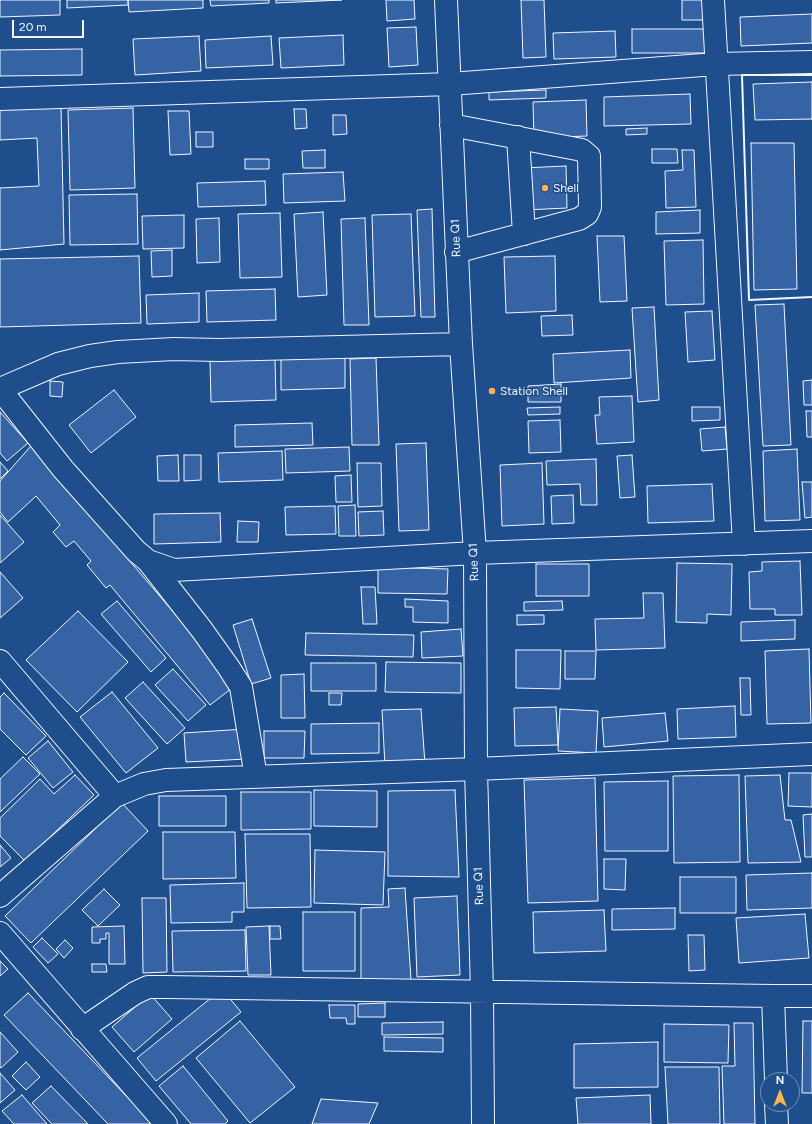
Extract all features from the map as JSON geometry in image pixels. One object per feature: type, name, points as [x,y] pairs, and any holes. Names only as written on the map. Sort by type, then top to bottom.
[{"type":"street","name":"Rue Q1","points":[[446,0],[460,344],[475,553],[476,769],[482,992],[483,1124]]},
{"type":"street","points":[[713,0],[744,544]]},
{"type":"street","points":[[0,99],[450,84],[716,64],[812,62]]},
{"type":"street","points":[[451,125],[582,150],[589,156],[590,207],[587,214],[579,219],[456,252]]},
{"type":"street","points":[[518,138],[524,234]]},
{"type":"street","points":[[256,777],[241,687],[229,668],[202,630],[148,561],[136,552],[63,469],[0,389],[58,364],[90,356],[118,352],[174,349],[219,350],[460,344]]},
{"type":"street","points":[[148,561],[174,570],[475,553],[812,541]]},
{"type":"street","points":[[0,661],[115,796]]},
{"type":"street","points":[[0,896],[115,796],[144,784],[166,780],[476,769],[812,754]]},
{"type":"street","points":[[0,933],[166,1124]]},
{"type":"street","points":[[82,1029],[135,993],[148,987],[812,996]]},
{"type":"street","points":[[774,996],[776,1072]]},
{"type":"street","points":[[776,1112],[777,1124]]},
{"type":"building","points":[[0,0],[60,0],[60,15],[0,17]]},
{"type":"building","points":[[67,0],[128,0],[128,5],[67,8]]},
{"type":"building","points":[[128,0],[203,0],[203,8],[129,12]]},
{"type":"building","points":[[210,0],[269,0],[269,3],[211,6]]},
{"type":"building","points":[[276,0],[342,0],[276,3]]},
{"type":"building","points":[[386,0],[414,0],[415,19],[387,21]]},
{"type":"building","points":[[521,0],[544,0],[546,57],[523,58]]},
{"type":"building","points":[[682,0],[708,0],[710,20],[682,20]]},
{"type":"building","points":[[812,14],[812,43],[741,46],[740,17]]},
{"type":"building","points":[[416,27],[418,65],[389,67],[387,28]]},
{"type":"building","points":[[632,29],[707,29],[707,53],[632,53]]},
{"type":"building","points":[[615,31],[616,57],[554,59],[553,33]]},
{"type":"building","points":[[343,35],[344,65],[281,68],[279,38]]},
{"type":"building","points":[[199,36],[201,71],[135,75],[133,39]]},
{"type":"building","points":[[271,36],[273,65],[206,68],[205,40]]},
{"type":"building","points":[[82,49],[82,75],[0,76],[0,50]]},
{"type":"building","points":[[812,82],[812,119],[755,120],[753,84]]},
{"type":"building","points":[[546,90],[546,98],[489,100],[489,92]]},
{"type":"building","points":[[690,94],[691,124],[604,126],[604,97]]},
{"type":"building","points":[[586,100],[587,136],[534,138],[533,102]]},
{"type":"building","points":[[61,106],[64,244],[0,250],[0,188],[39,186],[37,138],[0,140],[0,108]]},
{"type":"building","points":[[133,108],[135,188],[70,190],[68,110]]},
{"type":"building","points":[[294,109],[306,109],[307,128],[295,129]]},
{"type":"building","points":[[168,111],[189,111],[191,154],[170,155]]},
{"type":"building","points":[[333,115],[346,115],[347,134],[333,135]]},
{"type":"building","points":[[647,128],[647,134],[626,135],[626,129]]},
{"type":"building","points":[[196,132],[213,132],[213,147],[196,147]]},
{"type":"building","points":[[751,143],[794,143],[797,289],[754,290]]},
{"type":"building","points":[[652,149],[677,149],[678,163],[652,163]]},
{"type":"building","points":[[325,150],[325,168],[303,168],[302,151]]},
{"type":"building","points":[[682,150],[694,150],[696,207],[666,208],[665,171],[683,170]]},
{"type":"building","points":[[245,159],[269,159],[269,169],[245,169]]},
{"type":"building","name":"Shell","points":[[566,166],[567,208],[524,210],[523,168]]},
{"type":"building","points":[[343,172],[345,201],[284,203],[283,174]]},
{"type":"building","points":[[265,181],[266,205],[198,207],[197,183]]},
{"type":"building","points":[[137,194],[138,244],[70,245],[69,195]]},
{"type":"building","points":[[432,209],[435,317],[421,317],[417,210]]},
{"type":"building","points":[[700,210],[700,233],[656,234],[656,212]]},
{"type":"building","points":[[323,212],[327,295],[298,297],[294,214]]},
{"type":"building","points":[[280,213],[282,277],[240,278],[238,214]]},
{"type":"building","points":[[411,214],[415,316],[375,317],[372,215]]},
{"type":"building","points":[[184,215],[184,248],[143,249],[142,216]]},
{"type":"building","points":[[219,218],[220,262],[197,263],[196,219]]},
{"type":"building","points":[[365,218],[369,325],[344,325],[341,219]]},
{"type":"building","points":[[597,236],[624,236],[627,301],[600,302]]},
{"type":"building","points":[[703,240],[704,304],[666,305],[664,241]]},
{"type":"building","points":[[172,250],[172,276],[152,277],[151,251]]},
{"type":"building","points":[[139,256],[141,323],[0,327],[0,259]]},
{"type":"building","points":[[555,256],[556,311],[506,313],[504,257]]},
{"type":"building","points":[[275,289],[276,320],[207,322],[206,291]]},
{"type":"building","points":[[199,293],[199,322],[147,324],[146,295]]},
{"type":"building","points":[[784,304],[791,445],[763,446],[755,305]]},
{"type":"building","points":[[654,307],[659,400],[638,402],[632,308]]},
{"type":"building","points":[[712,311],[715,360],[688,362],[685,312]]},
{"type":"building","points":[[572,315],[573,335],[542,336],[541,316]]},
{"type":"building","points":[[630,350],[631,378],[554,383],[553,354]]},
{"type":"building","points":[[345,355],[345,388],[281,390],[281,357]]},
{"type":"building","points":[[376,358],[379,445],[352,445],[350,359]]},
{"type":"building","points":[[275,359],[276,400],[211,402],[210,361]]},
{"type":"building","points":[[812,380],[812,405],[804,405],[803,381]]},
{"type":"building","points":[[50,381],[63,382],[62,397],[50,396]]},
{"type":"building","points":[[561,384],[561,402],[528,402],[528,386]]},
{"type":"building","points":[[114,390],[136,417],[91,453],[69,425]]},
{"type":"building","points":[[632,396],[634,442],[597,444],[595,415],[600,415],[599,397]]},
{"type":"building","points":[[560,407],[560,414],[528,415],[527,408]]},
{"type":"building","points":[[692,407],[720,407],[720,420],[692,421]]},
{"type":"building","points":[[806,411],[812,411],[812,437],[807,437]]},
{"type":"building","points":[[0,412],[28,443],[7,461],[0,453]]},
{"type":"building","points":[[560,420],[561,452],[529,453],[528,421]]},
{"type":"building","points":[[312,423],[313,445],[235,447],[235,425]]},
{"type":"building","points":[[725,427],[727,449],[702,451],[700,429]]},
{"type":"building","points":[[426,443],[429,530],[399,531],[396,444]]},
{"type":"building","points":[[31,446],[236,685],[210,705],[110,585],[106,588],[87,565],[91,561],[74,541],[66,547],[53,532],[60,525],[36,496],[8,522],[0,512],[0,481]]},
{"type":"building","points":[[349,447],[350,471],[286,473],[285,449]]},
{"type":"building","points":[[797,449],[800,520],[765,521],[763,451]]},
{"type":"building","points":[[282,451],[283,480],[219,482],[218,453]]},
{"type":"building","points":[[178,455],[179,481],[158,481],[157,456]]},
{"type":"building","points":[[184,455],[201,455],[201,480],[184,481]]},
{"type":"building","points":[[632,455],[635,497],[620,498],[617,456]]},
{"type":"building","points":[[596,459],[597,505],[581,505],[580,484],[547,485],[546,461]]},
{"type":"building","points":[[0,462],[8,471],[0,479]]},
{"type":"building","points":[[357,463],[381,463],[382,506],[358,507]]},
{"type":"building","points":[[542,463],[544,524],[502,526],[500,465]]},
{"type":"building","points":[[351,475],[352,502],[336,502],[335,476]]},
{"type":"building","points":[[802,482],[812,482],[812,517],[805,518]]},
{"type":"building","points":[[712,484],[714,521],[648,523],[647,486]]},
{"type":"building","points":[[573,495],[574,523],[552,524],[551,496]]},
{"type":"building","points":[[355,505],[356,536],[339,536],[338,506]]},
{"type":"building","points":[[335,506],[336,534],[286,535],[285,507]]},
{"type":"building","points":[[383,511],[384,535],[359,536],[358,512]]},
{"type":"building","points":[[220,513],[221,542],[154,544],[154,514]]},
{"type":"building","points":[[0,515],[24,542],[0,563]]},
{"type":"building","points":[[238,521],[259,522],[258,542],[237,542]]},
{"type":"building","points":[[800,561],[802,615],[775,615],[775,609],[750,609],[749,572],[762,571],[762,562]]},
{"type":"building","points":[[677,563],[732,564],[731,615],[707,614],[707,623],[676,622]]},
{"type":"building","points":[[536,564],[589,564],[589,596],[536,596]]},
{"type":"building","points":[[378,567],[448,569],[447,594],[378,593]]},
{"type":"building","points":[[0,572],[23,598],[0,618]]},
{"type":"building","points":[[361,587],[375,587],[377,624],[363,624]]},
{"type":"building","points":[[643,593],[663,593],[665,648],[596,650],[595,619],[644,618]]},
{"type":"building","points":[[405,599],[448,601],[448,623],[413,622],[413,607],[405,607]]},
{"type":"building","points":[[117,601],[166,658],[151,672],[101,614]]},
{"type":"building","points":[[562,601],[563,610],[524,611],[524,602]]},
{"type":"building","points":[[78,611],[128,662],[77,712],[26,660]]},
{"type":"building","points":[[517,615],[544,615],[544,624],[517,625]]},
{"type":"building","points":[[252,619],[271,678],[251,684],[233,625]]},
{"type":"building","points":[[795,620],[795,639],[741,641],[741,622]]},
{"type":"building","points":[[461,629],[463,656],[422,658],[421,632]]},
{"type":"building","points":[[306,633],[414,635],[413,657],[305,655]]},
{"type":"building","points":[[809,649],[811,723],[767,724],[765,651]]},
{"type":"building","points":[[516,650],[561,650],[560,689],[516,688]]},
{"type":"building","points":[[565,651],[596,651],[595,679],[565,679]]},
{"type":"building","points":[[386,662],[461,663],[461,693],[385,692]]},
{"type":"building","points":[[311,663],[376,663],[376,691],[311,691]]},
{"type":"building","points":[[173,669],[206,705],[188,721],[155,685]]},
{"type":"building","points":[[304,674],[305,718],[281,718],[281,675]]},
{"type":"building","points":[[740,678],[750,678],[751,715],[741,715]]},
{"type":"building","points":[[143,682],[185,728],[167,744],[125,698]]},
{"type":"building","points":[[112,692],[158,748],[126,773],[80,717]]},
{"type":"building","points":[[4,693],[46,736],[26,755],[0,729],[0,697]]},
{"type":"building","points":[[329,693],[342,693],[341,705],[329,705]]},
{"type":"building","points":[[735,706],[736,737],[678,739],[677,709]]},
{"type":"building","points":[[556,707],[558,745],[515,746],[514,708]]},
{"type":"building","points":[[421,709],[425,764],[385,766],[382,710]]},
{"type":"building","points":[[560,709],[598,711],[596,753],[558,751]]},
{"type":"building","points":[[665,713],[668,741],[604,747],[602,718]]},
{"type":"building","points":[[379,723],[379,753],[311,754],[311,724]]},
{"type":"building","points":[[245,729],[247,759],[186,762],[184,733]]},
{"type":"building","points":[[264,731],[305,731],[304,758],[264,758]]},
{"type":"building","points":[[48,741],[73,772],[53,788],[28,758]]},
{"type":"building","points":[[23,757],[40,774],[0,812],[0,779]]},
{"type":"building","points":[[789,773],[812,773],[812,807],[788,806]]},
{"type":"building","points":[[75,775],[94,795],[25,861],[0,836],[0,818],[40,779],[54,794]]},
{"type":"building","points":[[739,775],[740,862],[674,863],[673,776]]},
{"type":"building","points":[[780,775],[785,820],[791,820],[801,862],[748,863],[745,776]]},
{"type":"building","points":[[595,778],[598,901],[528,903],[524,780]]},
{"type":"building","points":[[668,781],[668,851],[605,851],[604,782]]},
{"type":"building","points":[[314,790],[377,791],[377,827],[314,826]]},
{"type":"building","points":[[455,790],[459,877],[388,876],[388,791]]},
{"type":"building","points":[[241,792],[311,792],[311,829],[241,830]]},
{"type":"building","points":[[159,796],[226,796],[226,826],[159,826]]},
{"type":"building","points":[[122,803],[148,831],[31,943],[5,916]]},
{"type":"building","points":[[812,814],[812,857],[805,857],[803,815]]},
{"type":"building","points":[[163,832],[235,832],[236,878],[163,879]]},
{"type":"building","points":[[245,834],[310,834],[311,907],[247,908]]},
{"type":"building","points":[[0,845],[11,858],[0,867]]},
{"type":"building","points":[[315,850],[385,852],[383,905],[314,903]]},
{"type":"building","points":[[604,859],[626,859],[625,890],[604,889]]},
{"type":"building","points":[[812,873],[812,908],[747,910],[746,875]]},
{"type":"building","points":[[680,877],[736,877],[736,913],[680,913]]},
{"type":"building","points":[[244,883],[244,912],[232,912],[232,922],[171,923],[170,885]]},
{"type":"building","points":[[405,888],[411,980],[361,983],[361,908],[389,907],[388,889]]},
{"type":"building","points":[[104,889],[120,905],[98,926],[82,910]]},
{"type":"building","points":[[457,896],[460,975],[417,977],[414,898]]},
{"type":"building","points":[[142,898],[166,898],[167,972],[143,973]]},
{"type":"building","points":[[675,908],[675,929],[612,930],[612,909]]},
{"type":"building","points":[[604,910],[606,951],[534,953],[533,912]]},
{"type":"building","points":[[303,912],[355,912],[355,971],[303,971]]},
{"type":"building","points":[[805,914],[809,958],[739,963],[736,918]]},
{"type":"building","points":[[124,926],[125,964],[109,964],[109,933],[106,933],[106,939],[100,939],[100,943],[92,943],[92,927]]},
{"type":"building","points":[[269,926],[271,975],[248,975],[246,927]]},
{"type":"building","points":[[270,926],[280,926],[281,939],[270,939]]},
{"type":"building","points":[[245,930],[246,971],[173,972],[172,931]]},
{"type":"building","points":[[688,935],[704,935],[705,970],[689,971]]},
{"type":"building","points":[[42,938],[58,954],[48,963],[33,947]]},
{"type":"building","points":[[65,940],[73,948],[64,958],[56,949]]},
{"type":"building","points":[[0,961],[8,969],[0,976]]},
{"type":"building","points":[[92,964],[106,964],[107,972],[92,972]]},
{"type":"building","points":[[222,989],[241,1012],[156,1081],[137,1058]]},
{"type":"building","points":[[28,993],[153,1124],[108,1124],[4,1015]]},
{"type":"building","points":[[150,994],[172,1019],[134,1052],[112,1027]]},
{"type":"building","points":[[385,1003],[385,1017],[358,1017],[358,1004]]},
{"type":"building","points":[[329,1005],[355,1005],[355,1024],[347,1024],[346,1018],[330,1018]]},
{"type":"building","points":[[240,1021],[295,1087],[250,1123],[196,1058]]},
{"type":"building","points":[[803,1021],[812,1021],[812,1093],[802,1093]]},
{"type":"building","points":[[443,1022],[443,1034],[382,1035],[382,1023]]},
{"type":"building","points":[[734,1023],[753,1023],[755,1124],[724,1124],[722,1066],[735,1066]]},
{"type":"building","points":[[664,1024],[729,1025],[728,1063],[664,1062]]},
{"type":"building","points":[[0,1032],[18,1052],[1,1068],[0,1067]]},
{"type":"building","points":[[384,1037],[443,1038],[443,1052],[384,1051]]},
{"type":"building","points":[[658,1042],[658,1087],[574,1088],[574,1044]]},
{"type":"building","points":[[26,1062],[40,1077],[26,1090],[12,1076]]},
{"type":"building","points":[[183,1066],[228,1121],[225,1124],[191,1124],[159,1086]]},
{"type":"building","points":[[665,1067],[719,1067],[720,1124],[668,1124]]},
{"type":"building","points":[[0,1073],[15,1090],[0,1103]]},
{"type":"building","points":[[51,1086],[88,1124],[52,1124],[32,1103]]},
{"type":"building","points":[[22,1095],[47,1124],[14,1124],[2,1111]]},
{"type":"building","points":[[650,1095],[651,1124],[578,1124],[576,1098]]},
{"type":"building","points":[[321,1099],[378,1103],[369,1124],[312,1124]]},
{"type":"wall","points":[[812,75],[742,75],[749,300],[812,297]]},
{"type":"place","name":"Shell","points":[[545,188]]},
{"type":"place","name":"Station Shell","points":[[492,391]]}]
